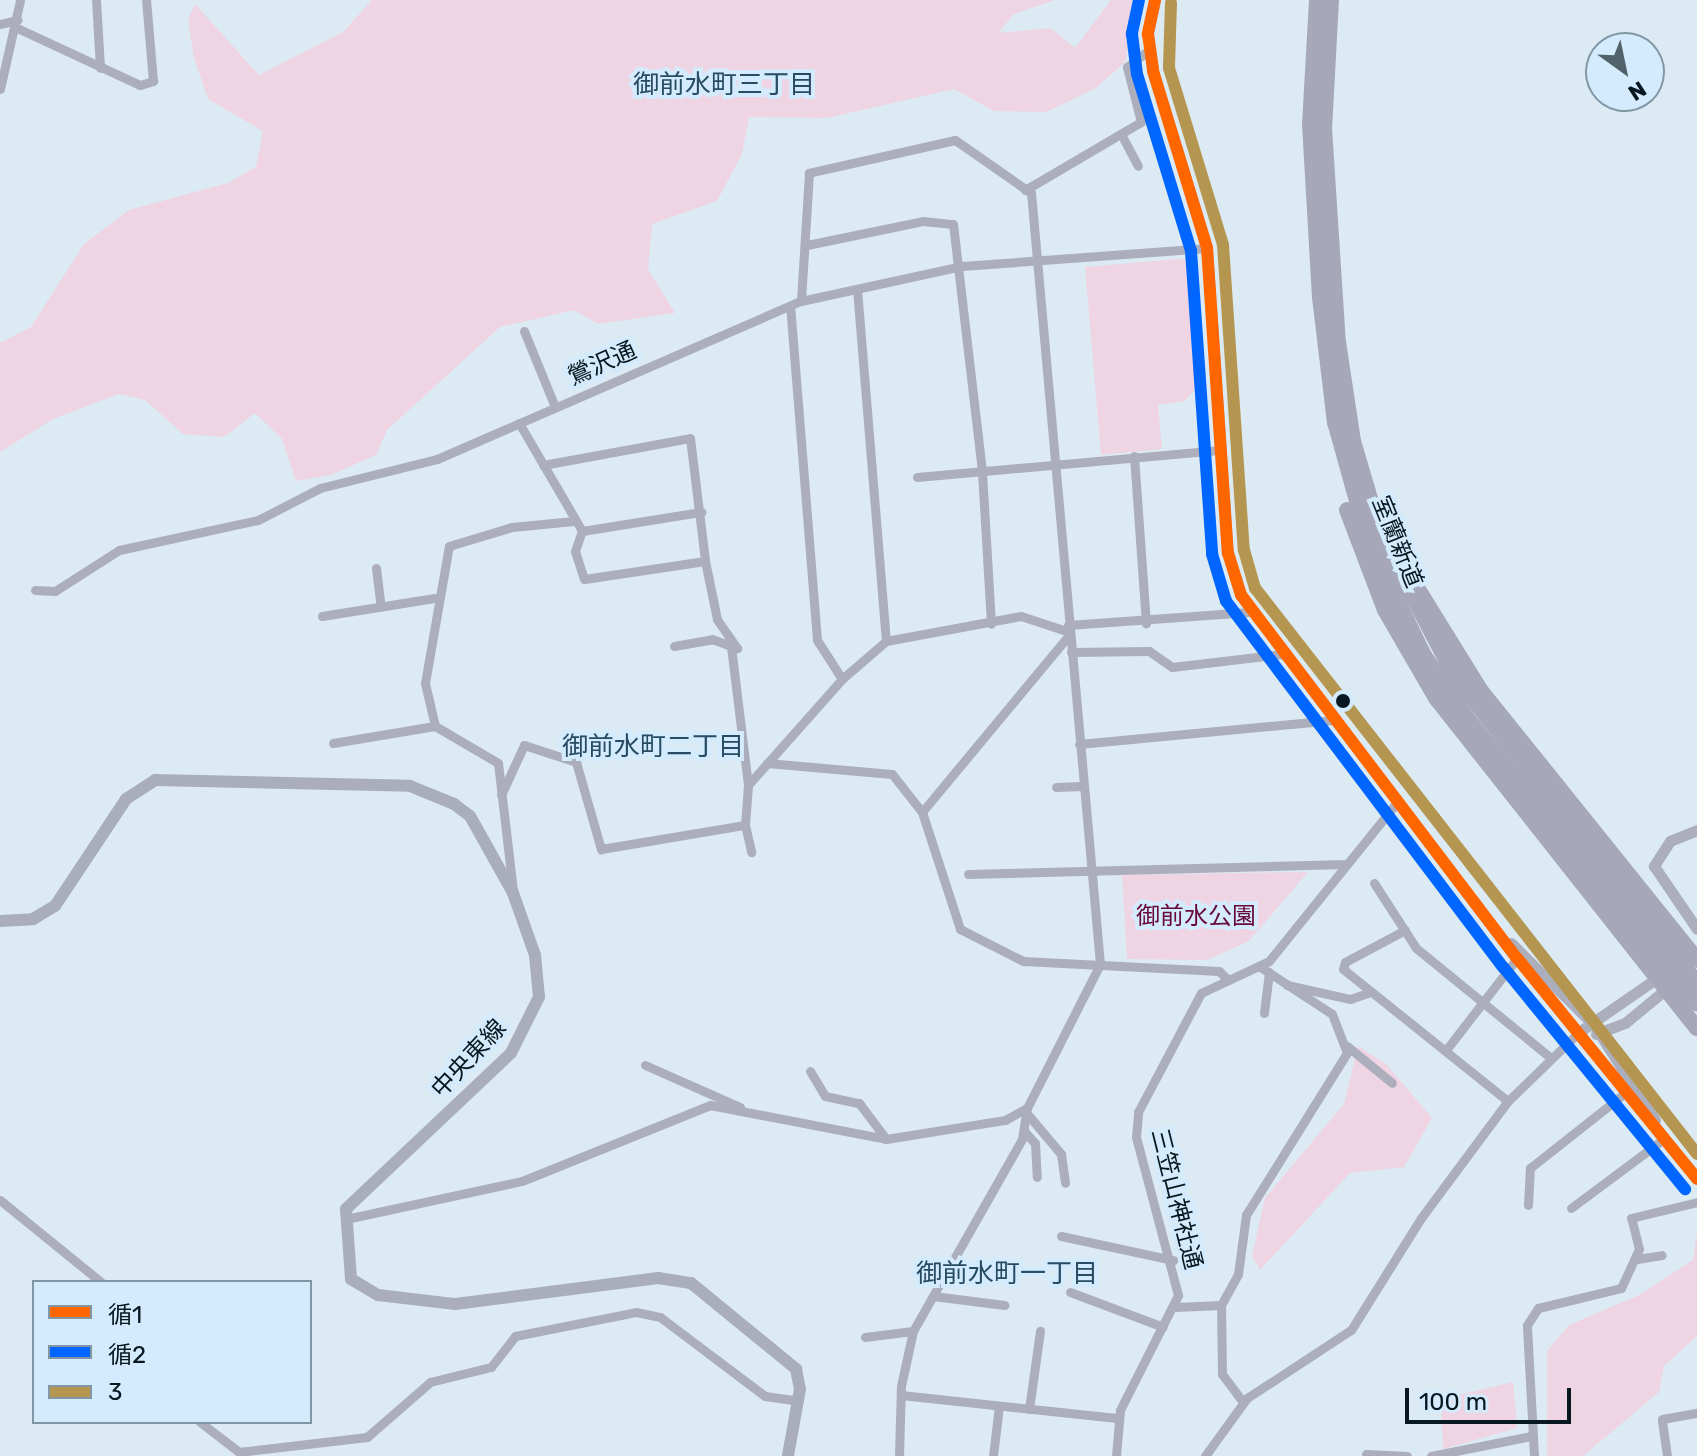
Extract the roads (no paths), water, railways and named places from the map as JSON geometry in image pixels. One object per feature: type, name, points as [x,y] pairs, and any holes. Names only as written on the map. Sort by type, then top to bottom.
[{"type":"highway","name":"室蘭新道","points":[[1317,0],[1310,124],[1335,422],[1368,540],[1423,654],[1697,1003]]},
{"type":"highway","name":"室蘭新道","points":[[1331,0],[1324,78],[1329,215],[1342,377],[1361,474],[1400,580],[1456,678],[1697,983]]},
{"type":"highway","points":[[1335,422],[1353,534],[1416,666],[1660,985],[1697,1028]]},
{"type":"highway","points":[[1361,474],[1414,583],[1481,691],[1694,958]]},
{"type":"main road","name":"中央東線","points":[[0,921],[33,919],[55,906],[126,799],[155,780],[187,776],[422,788],[470,816],[513,893],[539,983],[523,1037],[348,1207],[346,1219]]},
{"type":"main road","points":[[346,1219],[351,1279],[404,1300],[455,1304],[658,1278],[691,1283],[783,1352],[796,1369],[799,1401],[788,1456]]},
{"type":"street","points":[[0,89],[20,0]]},
{"type":"street","points":[[96,0],[100,68]]},
{"type":"street","points":[[0,24],[16,24],[100,68],[140,85],[153,81],[146,0]]},
{"type":"street","points":[[1155,0],[1149,50],[1207,248],[1228,553],[1250,612],[1511,943],[1598,1030],[1635,1085],[1665,1138]]},
{"type":"street","points":[[1025,190],[1141,122],[1127,67],[1149,50]]},
{"type":"street","points":[[1121,134],[1138,166]]},
{"type":"street","points":[[801,301],[807,245],[809,173],[955,140],[1025,190],[1039,259],[1054,462],[1100,964],[1028,1112],[1025,1132],[913,1331],[901,1395],[899,1456]]},
{"type":"street","points":[[807,245],[923,221],[953,224],[962,266],[982,472],[991,624]]},
{"type":"street","name":"鶯沢通","points":[[35,590],[55,591],[119,550],[258,520],[320,488],[414,467],[801,301],[962,266],[1207,248]]},
{"type":"street","points":[[857,289],[886,641]]},
{"type":"street","points":[[790,306],[817,640],[842,679]]},
{"type":"street","points":[[524,331],[555,407]]},
{"type":"street","points":[[519,423],[582,531]]},
{"type":"street","points":[[543,465],[690,438],[705,561],[717,619],[739,643],[731,647],[712,639],[674,646]]},
{"type":"street","points":[[917,477],[1054,462],[1221,450]]},
{"type":"street","points":[[1134,456],[1146,624]]},
{"type":"street","points":[[582,531],[701,512]]},
{"type":"street","points":[[435,726],[425,683],[435,598],[449,546],[512,527],[574,521]]},
{"type":"street","points":[[582,531],[575,551],[584,579],[705,561]]},
{"type":"street","points":[[376,568],[381,607]]},
{"type":"street","points":[[322,616],[435,598]]},
{"type":"street","points":[[748,785],[842,679],[886,641],[991,624],[1021,616],[1069,630],[1250,612]]},
{"type":"street","points":[[922,812],[1069,630]]},
{"type":"street","points":[[731,647],[748,785],[745,825],[751,852]]},
{"type":"street","points":[[1071,652],[1149,651],[1172,667],[1283,654]]},
{"type":"street","points":[[1079,744],[1334,720]]},
{"type":"street","points":[[333,743],[435,726],[498,763],[513,893]]},
{"type":"street","points":[[501,795],[524,745],[576,762],[601,849],[745,825]]},
{"type":"street","points":[[767,763],[892,774],[922,812],[960,929],[1023,961],[1219,971],[1228,980]]},
{"type":"street","points":[[1056,787],[1083,786]]},
{"type":"street","name":"三笠山神社通","points":[[1116,1456],[1117,1418],[1175,1307],[1173,1260],[1136,1137],[1137,1117],[1198,997],[1259,966],[1398,801]]},
{"type":"street","points":[[1697,830],[1670,841],[1654,866],[1697,929]]},
{"type":"street","points":[[968,874],[1347,864]]},
{"type":"street","points":[[1374,883],[1405,930],[1482,1001],[1551,1058]]},
{"type":"street","points":[[1405,930],[1345,962],[1343,969],[1508,1101]]},
{"type":"street","points":[[1511,943],[1517,958],[1697,1179]]},
{"type":"street","points":[[1446,1050],[1517,958]]},
{"type":"street","points":[[1598,1030],[1616,1011],[1660,985],[1694,958]]},
{"type":"street","points":[[1259,966],[1332,1014],[1347,1046],[1392,1083]]},
{"type":"street","points":[[1264,1013],[1269,972]]},
{"type":"street","points":[[1287,985],[1350,999],[1370,992]]},
{"type":"street","points":[[1205,1456],[1243,1402],[1351,1330],[1508,1101],[1579,1032],[1625,1023],[1660,985]]},
{"type":"street","points":[[1243,1402],[1222,1374],[1221,1305],[1238,1274],[1246,1215],[1323,1098],[1347,1046]]},
{"type":"street","points":[[645,1065],[741,1108]]},
{"type":"street","points":[[810,1071],[825,1096],[859,1103],[886,1139]]},
{"type":"street","points":[[1528,1205],[1530,1168],[1635,1085]]},
{"type":"street","points":[[346,1219],[522,1181],[700,1107],[741,1108],[886,1139],[976,1128],[1028,1112]]},
{"type":"street","points":[[1028,1112],[1061,1154],[1065,1183]]},
{"type":"street","points":[[1025,1132],[1035,1143],[1037,1177]]},
{"type":"street","points":[[1571,1208],[1665,1138]]},
{"type":"street","points":[[0,1200],[99,1280]]},
{"type":"street","points":[[1631,1218],[1697,1202]]},
{"type":"street","points":[[1534,1456],[1527,1325],[1538,1308],[1621,1288],[1637,1259],[1628,1207]]},
{"type":"street","points":[[1061,1236],[1173,1260]]},
{"type":"street","points":[[1637,1259],[1662,1255]]},
{"type":"street","points":[[1070,1292],[1163,1327]]},
{"type":"street","points":[[933,1296],[1004,1305]]},
{"type":"street","points":[[1175,1307],[1221,1305]]},
{"type":"street","points":[[203,1424],[239,1452],[367,1437],[430,1382],[491,1367],[515,1336],[636,1312],[660,1317],[765,1396],[799,1401]]},
{"type":"street","points":[[865,1337],[913,1331]]},
{"type":"street","points":[[1029,1409],[1040,1331]]},
{"type":"street","points":[[901,1395],[1117,1418]]},
{"type":"street","points":[[993,1456],[999,1406]]},
{"type":"street","points":[[1667,1456],[1662,1419],[1697,1413]]},
{"type":"street","points":[[1431,1456],[1531,1436]]},
{"type":"street","points":[[1366,1454],[1407,1456]]},
{"type":"district","name":"御前水町三丁目","points":[[724,85]]},
{"type":"district","name":"御前水町二丁目","points":[[653,747]]},
{"type":"district","name":"御前水町一丁目","points":[[1007,1274]]},
{"type":"park label","name":"御前水公園","points":[[1196,917]]}]
